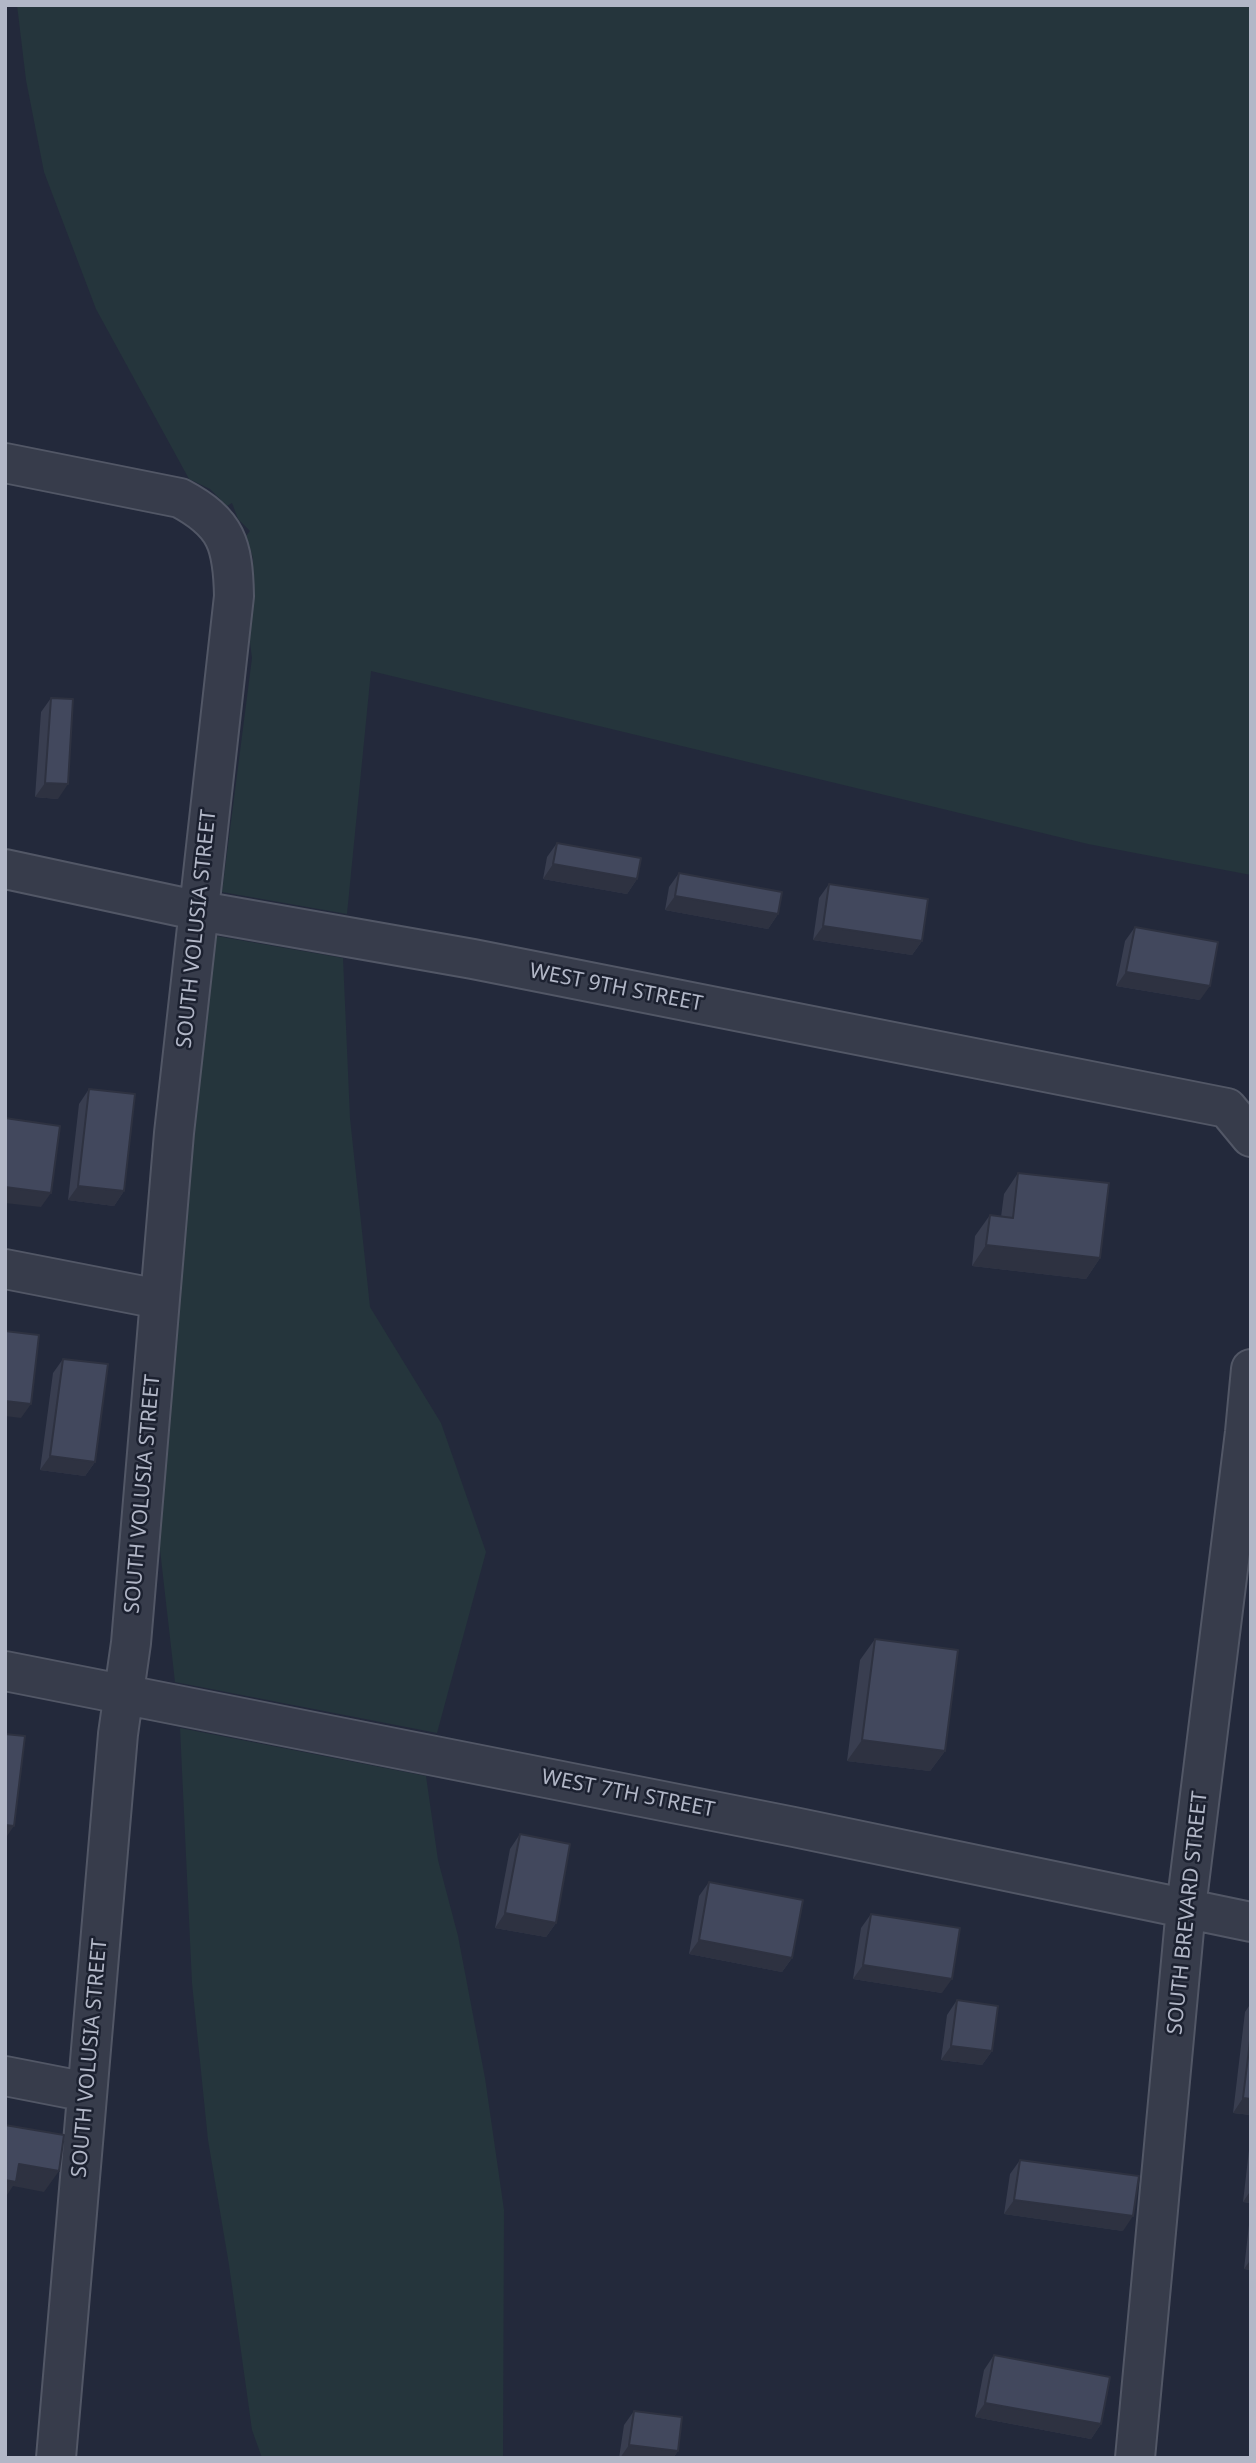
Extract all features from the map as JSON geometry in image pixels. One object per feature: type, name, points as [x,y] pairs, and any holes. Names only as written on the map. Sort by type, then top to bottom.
[{"type":"street","name":"SOUTH VOLUSIA STREET","points":[[5,463],[180,498],[201,509],[222,533],[234,560],[234,596],[174,1133],[131,1643],[118,1734],[56,2458]]},
{"type":"street","name":"WEST 9TH STREET","points":[[5,869],[200,911],[472,959],[1239,1123]]},
{"type":"street","points":[[5,1269],[159,1299]]},
{"type":"street","name":"SOUTH BREVARD STREET","points":[[1135,2458],[1186,1908],[1251,1369]]},
{"type":"street","name":"WEST 7TH STREET","points":[[5,1671],[780,1824],[1251,1922]]},
{"type":"street","points":[[5,2076],[87,2091]]},
{"type":"shaded area","points":[[17,5],[1251,5],[1251,875],[1088,844],[371,671],[347,914],[222,892],[252,658],[249,635],[253,558],[246,536],[250,531],[238,519],[232,503],[227,506],[210,489],[189,479],[96,309],[44,172],[26,80]]},
{"type":"shaded area","points":[[216,936],[343,958],[350,1118],[370,1307],[441,1423],[486,1552],[437,1733],[175,1682],[159,1541],[194,1134]]},
{"type":"shaded area","points":[[180,1728],[426,1776],[438,1860],[458,1936],[485,2078],[504,2210],[503,2458],[262,2458],[252,2430],[208,2140],[192,1983]]},
{"type":"building","points":[[51,698],[73,699],[68,784],[45,783]]},
{"type":"building","points":[[557,843],[641,858],[637,879],[553,864]]},
{"type":"building","points":[[679,873],[782,892],[778,914],[675,896]]},
{"type":"building","points":[[829,884],[928,899],[922,941],[823,926]]},
{"type":"building","points":[[1135,927],[1218,942],[1210,986],[1126,972]]},
{"type":"building","points":[[89,1089],[135,1094],[124,1191],[78,1186]]},
{"type":"building","points":[[5,1118],[60,1126],[51,1193],[5,1187]]},
{"type":"building","points":[[1018,1173],[1109,1183],[1100,1258],[986,1245],[990,1215],[1013,1218]]},
{"type":"building","points":[[5,1331],[39,1335],[31,1404],[5,1401]]},
{"type":"building","points":[[63,1359],[108,1364],[95,1462],[50,1456]]},
{"type":"building","points":[[875,1639],[958,1650],[945,1751],[862,1740]]},
{"type":"building","points":[[5,1734],[25,1736],[14,1826],[5,1825]]},
{"type":"building","points":[[520,1834],[570,1844],[556,1923],[505,1913]]},
{"type":"building","points":[[709,1882],[803,1900],[792,1958],[699,1940]]},
{"type":"building","points":[[871,1914],[960,1928],[952,1979],[863,1965]]},
{"type":"building","points":[[957,2000],[998,2006],[992,2051],[951,2046]]},
{"type":"building","points":[[1251,2033],[1251,2099],[1243,2098]]},
{"type":"building","points":[[5,2125],[64,2135],[59,2171],[19,2164],[16,2182],[5,2180]]},
{"type":"building","points":[[1020,2160],[1139,2176],[1133,2216],[1014,2200]]},
{"type":"building","points":[[994,2355],[1110,2377],[1101,2424],[985,2403]]},
{"type":"building","points":[[634,2411],[682,2417],[678,2451],[629,2445]]}]
